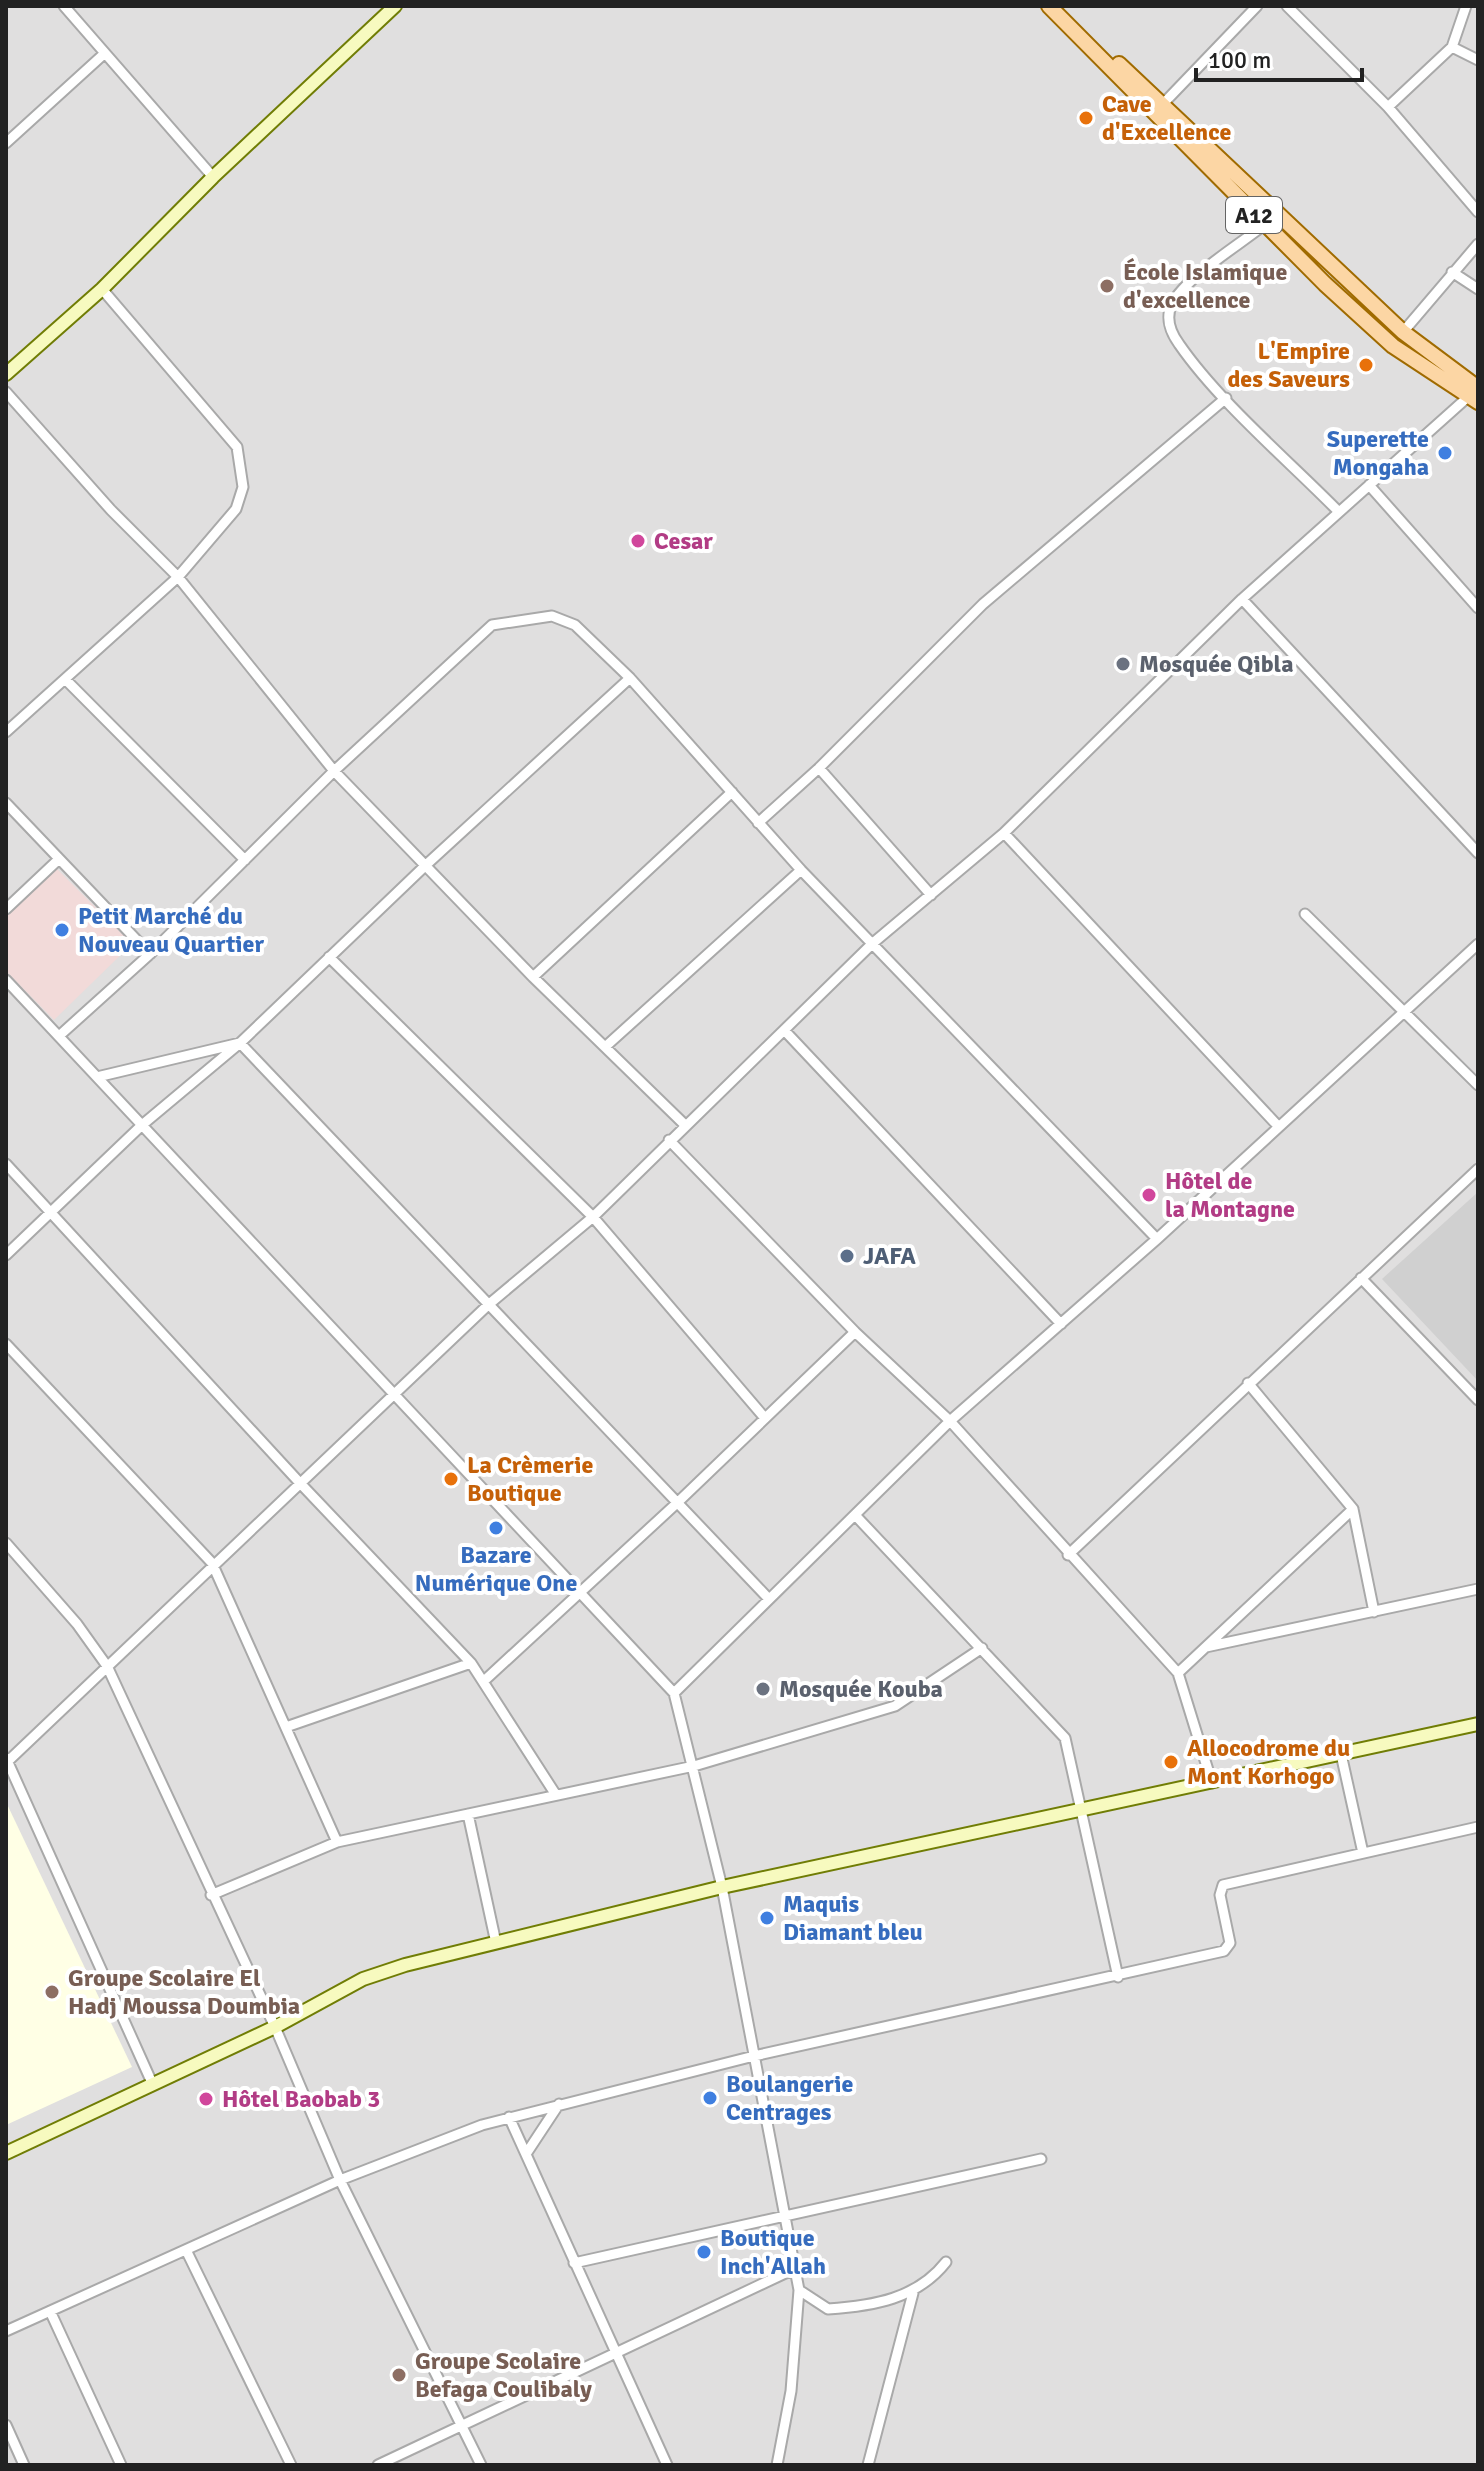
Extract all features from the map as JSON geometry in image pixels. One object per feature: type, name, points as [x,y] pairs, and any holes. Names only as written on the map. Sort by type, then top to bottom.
[{"type":"main road","name":"A12","points":[[1049,6],[1403,332],[1475,393],[1478,409]]},
{"type":"main road","name":"A12","points":[[1059,6],[1264,225],[1393,346],[1475,393]]},
{"type":"street","points":[[64,6],[213,177]]},
{"type":"street","points":[[6,374],[102,289],[213,177],[395,6]]},
{"type":"street","points":[[1158,109],[1257,6]]},
{"type":"street","points":[[1287,6],[1388,107],[1478,212]]},
{"type":"street","points":[[1388,107],[1452,47],[1466,6]]},
{"type":"street","points":[[1452,47],[1478,60]]},
{"type":"street","points":[[6,143],[105,53]]},
{"type":"street","points":[[1264,225],[1181,291],[1170,307],[1169,323],[1179,344],[1226,398],[1339,512]]},
{"type":"street","points":[[1403,332],[1478,244]]},
{"type":"street","points":[[1452,272],[1478,289]]},
{"type":"street","points":[[6,732],[178,577],[236,509],[243,487],[237,447],[102,289]]},
{"type":"street","points":[[6,392],[111,510],[178,577],[334,771],[533,977],[685,1125]]},
{"type":"street","points":[[153,2085],[7,1760],[488,1305],[593,1217],[873,943],[1004,833],[1242,599],[1475,393]]},
{"type":"street","points":[[758,823],[819,768],[983,604],[1226,398]]},
{"type":"street","points":[[1369,485],[1478,608]]},
{"type":"street","points":[[1242,599],[1478,853]]},
{"type":"street","points":[[59,1036],[150,954],[334,771],[492,625],[552,616],[575,625],[630,678],[801,870],[1157,1239]]},
{"type":"street","points":[[6,1255],[142,1125],[240,1043],[427,864],[630,678]]},
{"type":"street","points":[[66,680],[245,860]]},
{"type":"street","points":[[819,768],[931,895]]},
{"type":"street","points":[[533,977],[732,792]]},
{"type":"street","points":[[6,803],[150,954]]},
{"type":"street","points":[[1004,833],[1278,1126]]},
{"type":"street","points":[[6,909],[59,859]]},
{"type":"street","points":[[605,1047],[801,870]]},
{"type":"street","points":[[1305,914],[1478,1085]]},
{"type":"street","points":[[674,1693],[950,1421],[1157,1239],[1478,944]]},
{"type":"street","points":[[329,957],[593,1217],[764,1417]]},
{"type":"street","points":[[6,980],[674,1693],[722,1887],[799,2290],[791,2391],[777,2465]]},
{"type":"street","points":[[784,1030],[1061,1324]]},
{"type":"street","points":[[97,1077],[240,1043]]},
{"type":"street","points":[[240,1043],[769,1599]]},
{"type":"street","points":[[669,1140],[855,1332],[950,1421],[1068,1555],[1178,1673],[1212,1783]]},
{"type":"street","points":[[6,1164],[299,1482],[471,1663],[485,1680],[556,1795]]},
{"type":"street","points":[[1068,1555],[1478,1169]]},
{"type":"street","points":[[1361,1278],[1478,1400]]},
{"type":"street","points":[[485,1680],[677,1503],[855,1332]]},
{"type":"street","points":[[6,1344],[212,1563],[337,1842]]},
{"type":"street","points":[[1248,1383],[1353,1509],[1374,1612]]},
{"type":"street","points":[[1178,1673],[1353,1509]]},
{"type":"street","points":[[855,1515],[1065,1738],[1118,1977]]},
{"type":"street","points":[[6,1543],[77,1624],[107,1666],[275,2027],[340,2180],[481,2465]]},
{"type":"street","points":[[1206,1647],[1478,1589]]},
{"type":"street","points":[[211,1895],[337,1842],[694,1766],[895,1706],[982,1648]]},
{"type":"street","points":[[286,1727],[471,1663]]},
{"type":"street","points":[[6,2153],[275,2027],[363,1979],[405,1965],[722,1887],[1478,1724]]},
{"type":"street","points":[[1341,1754],[1363,1853]]},
{"type":"street","points":[[468,1814],[496,1943]]},
{"type":"street","points":[[6,2331],[187,2252],[340,2180],[509,2117],[754,2056],[1118,1977],[1228,1947],[1220,1895],[1223,1885],[1478,1827]]},
{"type":"street","points":[[526,2154],[559,2104]]},
{"type":"street","points":[[509,2117],[667,2465]]},
{"type":"street","points":[[574,2263],[1041,2159]]},
{"type":"street","points":[[187,2252],[291,2465]]},
{"type":"street","points":[[799,2290],[828,2309],[913,2293],[933,2279],[946,2262]]},
{"type":"street","points":[[378,2465],[616,2356],[796,2268]]},
{"type":"street","points":[[868,2465],[913,2293]]},
{"type":"street","points":[[50,2311],[121,2465]]},
{"type":"street","points":[[6,2425],[24,2465]]},
{"type":"shaded area","points":[[6,6],[1478,6],[1478,2465],[6,2465]]},
{"type":"shaded area","name":"Petit Marché du Nouveau Quartier","points":[[56,868],[132,944],[54,1020],[6,971],[6,917]]},
{"type":"shaded area","points":[[1478,1192],[1478,1381],[1382,1279]]},
{"type":"shaded area","name":"Groupe Scolaire El Hadj Moussa Doumbia","points":[[6,1802],[132,2067],[6,2125]]},
{"type":"place","name":"Cave d'Excellence","points":[[1086,118]]},
{"type":"place","name":"École Islamique d'excellence","points":[[1107,286]]},
{"type":"place","name":"L'Empire des Saveurs","points":[[1366,365]]},
{"type":"place","name":"Superette Mongaha","points":[[1445,453]]},
{"type":"place","name":"Cesar","points":[[638,541]]},
{"type":"place","name":"Mosquée Qibla","points":[[1123,664]]},
{"type":"place","name":"Petit Marché du Nouveau Quartier","points":[[62,930]]},
{"type":"place","name":"Hôtel de la Montagne","points":[[1149,1195]]},
{"type":"place","name":"JAFA","points":[[847,1256]]},
{"type":"place","name":"La Crèmerie Boutique","points":[[451,1479]]},
{"type":"place","name":"Bazare Numérique One","points":[[496,1528]]},
{"type":"place","name":"Mosquée Kouba","points":[[763,1689]]},
{"type":"place","name":"Allocodrome du Mont Korhogo","points":[[1171,1762]]},
{"type":"place","name":"Maquis Diamant bleu","points":[[767,1918]]},
{"type":"place","name":"Groupe Scolaire El Hadj Moussa Doumbia","points":[[52,1992]]},
{"type":"place","name":"Boulangerie Centrages","points":[[710,2098]]},
{"type":"place","name":"Hôtel Baobab 3","points":[[206,2099]]},
{"type":"place","name":"Boutique Inch'Allah","points":[[704,2252]]},
{"type":"place","name":"Groupe Scolaire Befaga Coulibaly","points":[[399,2375]]}]
